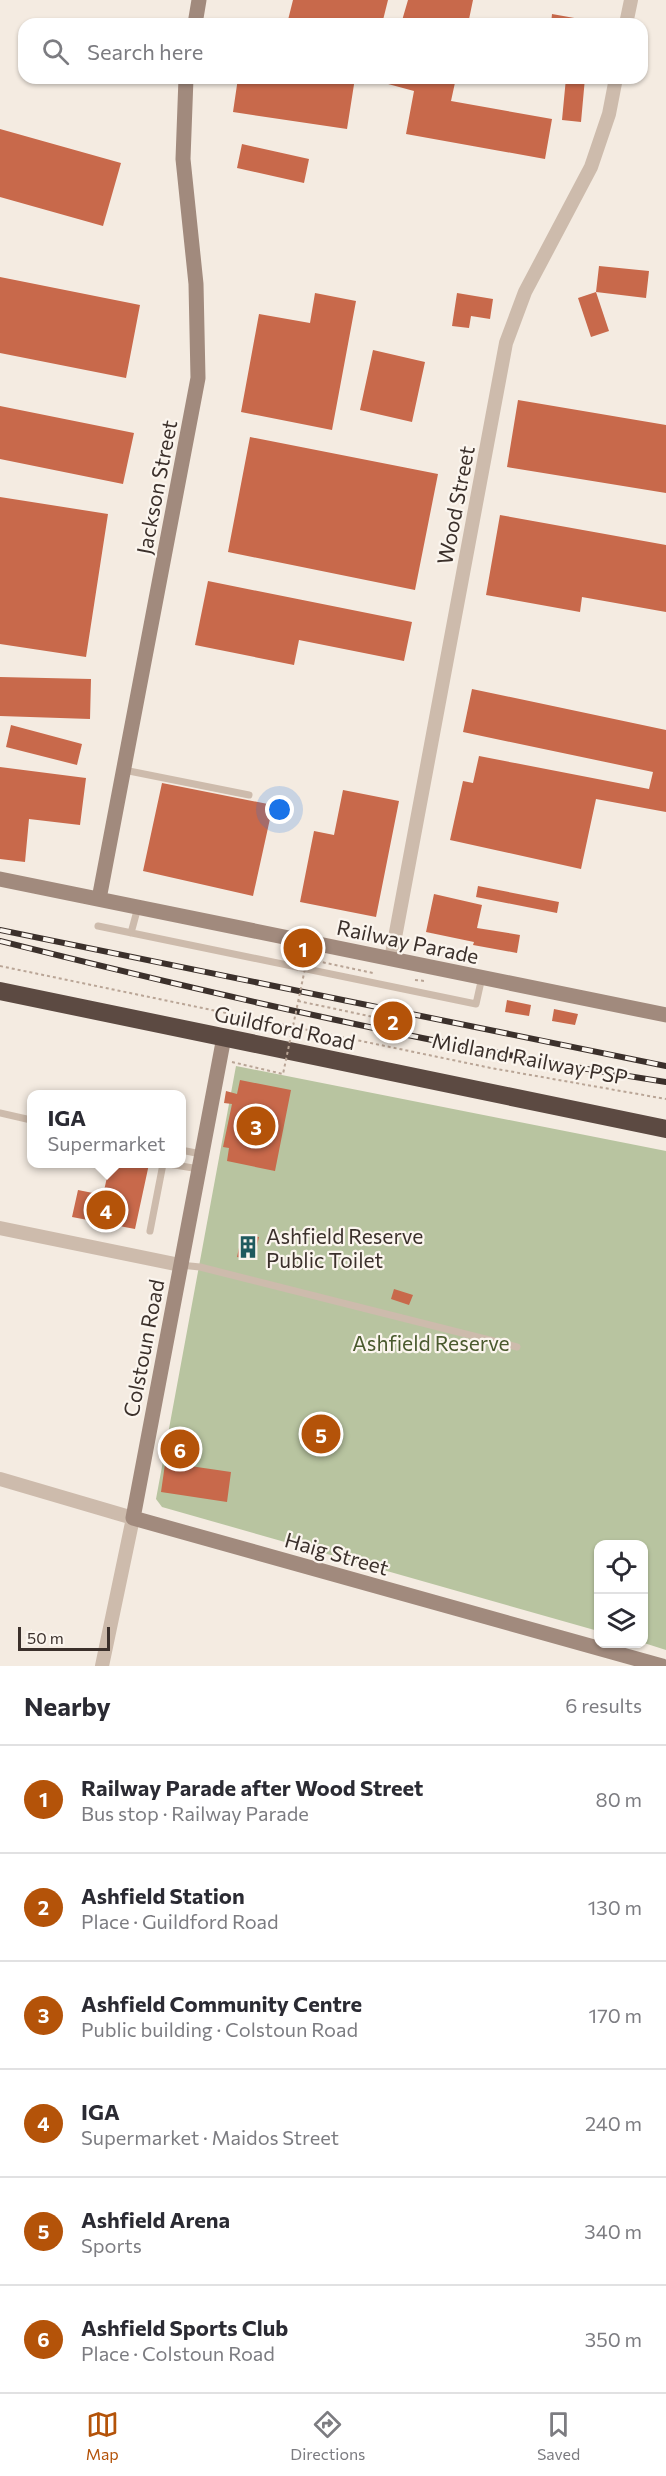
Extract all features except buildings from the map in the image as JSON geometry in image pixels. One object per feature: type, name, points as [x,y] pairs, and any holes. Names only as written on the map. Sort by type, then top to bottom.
[{"type":"highway","name":"Guildford Road","points":[[0,991],[666,1129]]},
{"type":"street","points":[[196,18],[199,0]]},
{"type":"street","points":[[627,18],[631,0]]},
{"type":"street","name":"Jackson Street","points":[[99,899],[198,378],[196,284],[183,159],[186,84]]},
{"type":"street","name":"Wood Street","points":[[392,959],[506,343],[525,292],[591,167],[609,114],[615,84]]},
{"type":"street","name":"Railway Parade","points":[[0,879],[666,1015]]},
{"type":"street","name":"Colstoun Road","points":[[102,1666],[133,1518],[224,1037]]},
{"type":"street","points":[[0,1228],[180,1265]]},
{"type":"street","name":"Haig Street","points":[[0,1479],[663,1666]]},
{"type":"lane","points":[[124,770],[249,795]]},
{"type":"lane","points":[[131,933],[138,907]]},
{"type":"lane","points":[[98,926],[476,1004],[482,977]]},
{"type":"lane","points":[[0,1113],[27,1118]]},
{"type":"lane","points":[[186,1153],[200,1161]]},
{"type":"lane","points":[[186,1162],[200,1161]]},
{"type":"lane","points":[[150,1231],[162,1168]]},
{"type":"lane","points":[[180,1265],[200,1267],[517,1347]]},
{"type":"path","points":[[232,1062],[283,1074],[307,959],[374,973]]},
{"type":"path","name":"Midland Railway PSP","points":[[0,966],[490,1068],[666,1099]]},
{"type":"path","points":[[298,1001],[383,1019]]},
{"type":"green space","name":"Ashfield Reserve","points":[[236,1066],[666,1151],[666,1650],[648,1644],[648,1540],[594,1540],[594,1630],[162,1507],[156,1499]]},
{"type":"railway","points":[[0,930],[666,1066]]},
{"type":"railway","points":[[0,941],[415,1037],[666,1082]]},
{"type":"place","name":"Railway Parade after Wood Street","points":[[303,948]]},
{"type":"place","name":"Ashfield Station","points":[[393,1021]]},
{"type":"place","name":"Ashfield Community Centre","points":[[256,1126]]},
{"type":"place","name":"IGA","points":[[106,1210]]},
{"type":"place","name":"Ashfield Reserve Public Toilet","points":[[248,1247]]},
{"type":"place","name":"Ashfield Arena","points":[[321,1434]]},
{"type":"place","name":"Ashfield Sports Club","points":[[180,1449]]}]
